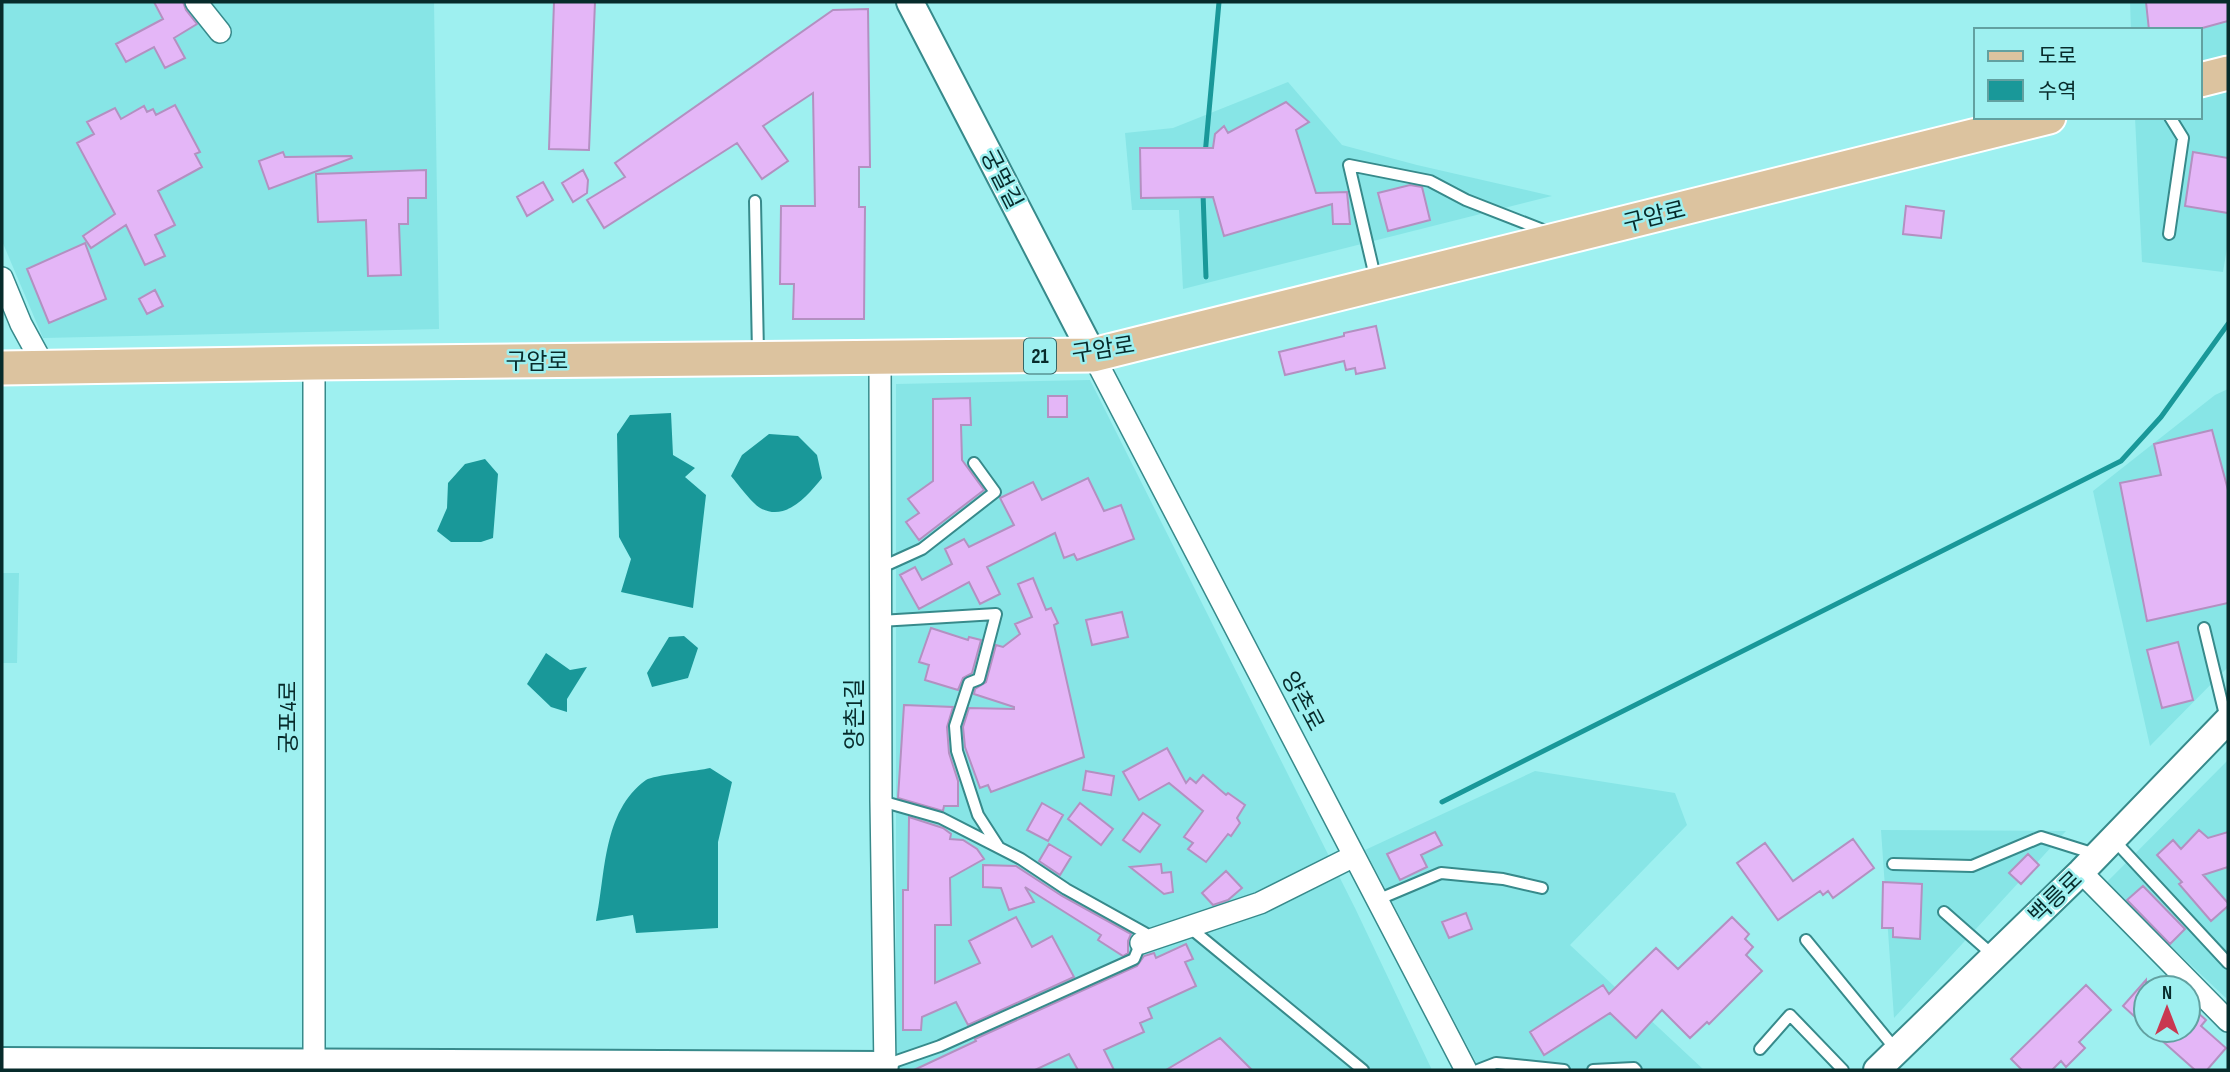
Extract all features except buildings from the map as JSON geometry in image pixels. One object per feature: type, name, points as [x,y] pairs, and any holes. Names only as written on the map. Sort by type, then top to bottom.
[{"type":"main road","points":[[2202,80],[2228,73]]},
{"type":"main road","name":"구암로","points":[[2,368],[1093,355],[2041,119]]},
{"type":"street","points":[[196,2],[220,32]]},
{"type":"street","name":"궁멀길","points":[[910,2],[1093,355]]},
{"type":"street","points":[[2,278],[45,368]]},
{"type":"street","name":"양촌로","points":[[1093,355],[1466,1070]]},
{"type":"street","name":"양촌1길","points":[[880,357],[881,801],[885,1068]]},
{"type":"street","name":"궁포4로","points":[[314,363],[314,1066]]},
{"type":"street","name":"백릉로","points":[[1877,1070],[2097,855],[2227,721]]},
{"type":"street","points":[[2097,855],[2228,1021]]},
{"type":"street","points":[[1141,943],[1260,903],[1354,856]]},
{"type":"street","points":[[2,1061],[314,1066],[885,1068]]},
{"type":"lane","points":[[2169,234],[2183,138],[2171,119]]},
{"type":"lane","points":[[1377,285],[1349,165],[1430,181],[1466,200],[1564,238]]},
{"type":"lane","points":[[755,201],[758,359]]},
{"type":"lane","points":[[880,568],[922,549],[995,492],[974,463]]},
{"type":"lane","points":[[880,621],[996,614],[979,679],[969,683],[955,726],[957,751],[978,815],[1000,848]]},
{"type":"lane","points":[[2204,628],[2227,721]]},
{"type":"lane","points":[[881,801],[941,818],[1000,848],[1145,933],[1133,959],[885,1068]]},
{"type":"lane","points":[[1893,864],[1972,866],[2041,837],[2097,855],[2228,962]]},
{"type":"lane","points":[[1377,900],[1441,873],[1503,879],[1542,888]]},
{"type":"lane","points":[[1944,912],[1994,956]]},
{"type":"lane","points":[[1189,926],[1363,1070]]},
{"type":"lane","points":[[1806,940],[1897,1051]]},
{"type":"lane","points":[[1760,1049],[1790,1015],[1843,1070]]},
{"type":"lane","points":[[1478,1070],[1496,1063],[1564,1070]]},
{"type":"lane","points":[[1592,1070],[1636,1070]]},
{"type":"shaded area","points":[[2,2],[434,2],[439,329],[43,338],[2,241]]},
{"type":"shaded area","points":[[2130,2],[2228,2],[2228,242],[2223,272],[2142,262],[2135,119],[2202,119],[2202,28],[2131,28]]},
{"type":"shaded area","points":[[1288,82],[1342,145],[1552,196],[1183,289],[1179,210],[1132,210],[1125,133],[1173,128]]},
{"type":"shaded area","points":[[1090,380],[1355,908],[1432,1070],[896,1070],[896,384]]},
{"type":"shaded area","points":[[2228,389],[2228,667],[2150,746],[2093,491],[2215,395]]},
{"type":"shaded area","points":[[2,573],[19,573],[17,663],[2,663]]},
{"type":"shaded area","points":[[2228,760],[2228,1000],[2105,884]]},
{"type":"shaded area","points":[[1535,771],[1675,793],[1687,825],[1570,945],[1704,1070],[1480,1070],[1365,850]]},
{"type":"shaded area","points":[[1881,830],[2066,831],[1894,1018]]},
{"type":"water","points":[[671,413],[673,455],[695,468],[685,477],[706,495],[693,608],[621,592],[631,559],[619,537],[617,434],[630,415]]},
{"type":"water","points":[[769,434],[798,436],[817,455],[822,478],[796,504],[780,512],[758,507],[731,476],[742,455]]},
{"type":"water","points":[[485,459],[498,474],[493,538],[481,542],[451,542],[437,531],[447,508],[448,483],[465,464]]},
{"type":"water","points":[[684,636],[698,648],[688,678],[652,687],[647,673],[669,637]]},
{"type":"water","points":[[546,653],[570,670],[587,667],[567,699],[567,712],[551,707],[527,684]]},
{"type":"water","points":[[710,768],[732,782],[718,842],[718,928],[636,933],[633,915],[596,921],[613,826],[632,793],[651,778]]},
{"type":"waterway","points":[[1205,155],[1219,2]]},
{"type":"waterway","points":[[1203,193],[1206,277]]},
{"type":"waterway","points":[[1442,802],[2121,461],[2161,417],[2228,324]]}]
